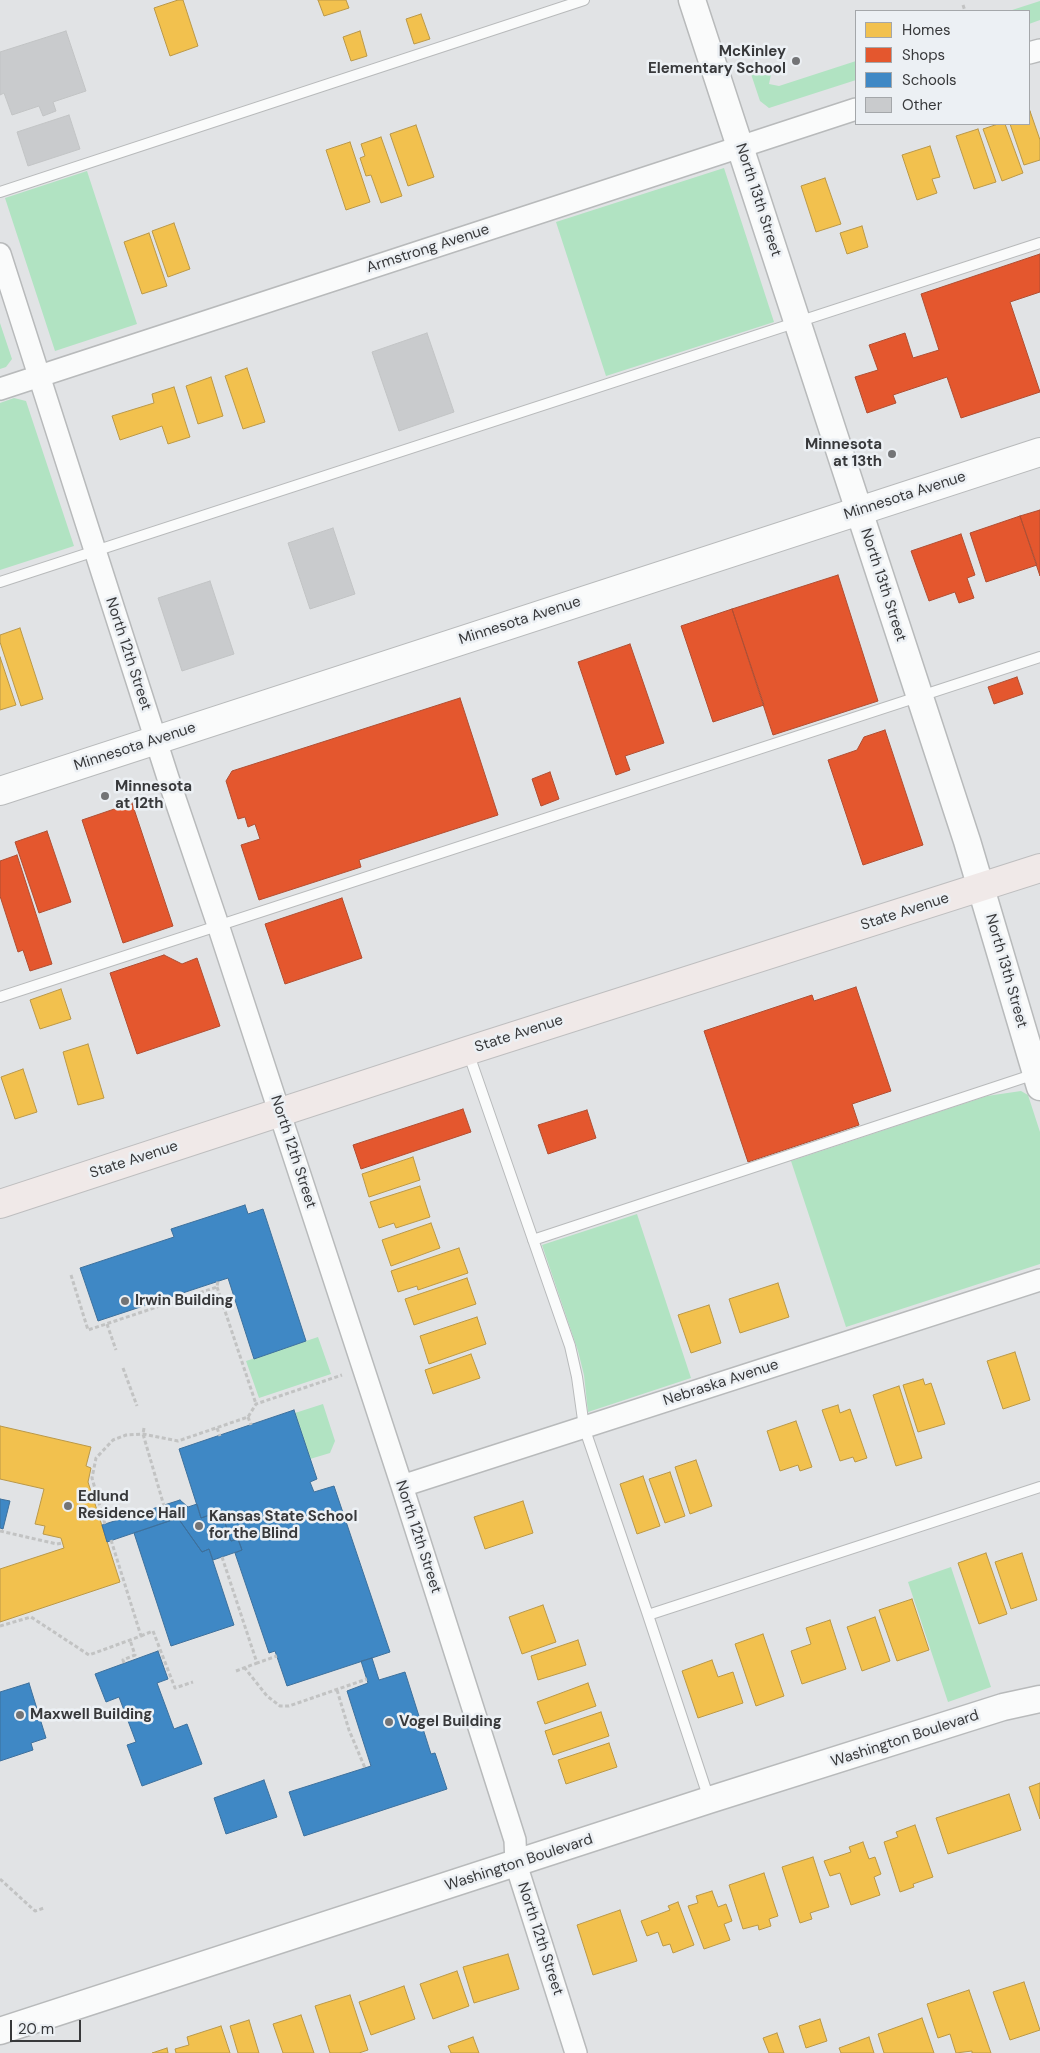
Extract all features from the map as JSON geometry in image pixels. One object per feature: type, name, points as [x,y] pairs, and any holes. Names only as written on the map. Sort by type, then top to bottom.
[{"type":"main road","name":"Minnesota Avenue","points":[[0,791],[1040,452]]},
{"type":"main road","name":"State Avenue","points":[[0,1204],[468,1050],[1040,868]]},
{"type":"street","name":"North 13th Street","points":[[692,0],[981,888],[1038,1080]]},
{"type":"street","name":"Armstrong Avenue","points":[[0,389],[855,110]]},
{"type":"street","name":"North 12th Street","points":[[0,254],[156,740],[402,1486],[515,1840],[516,1864],[573,2052]]},
{"type":"street","name":"Nebraska Avenue","points":[[402,1486],[1040,1280]]},
{"type":"street","name":"Washington Boulevard","points":[[0,2031],[710,1800],[1004,1707],[1040,1699]]},
{"type":"lane","points":[[0,192],[584,0]]},
{"type":"lane","points":[[0,582],[1040,243]]},
{"type":"lane","points":[[0,998],[1040,657]]},
{"type":"lane","points":[[468,1050],[570,1346],[577,1377],[584,1427],[710,1800]]},
{"type":"lane","points":[[533,1240],[1038,1080]]},
{"type":"lane","points":[[648,1615],[1040,1487]]},
{"type":"path","points":[[963,5],[965,10]]},
{"type":"path","points":[[71,1275],[88,1330],[217,1287]]},
{"type":"path","points":[[218,1281],[217,1287],[256,1404]]},
{"type":"path","points":[[107,1324],[116,1350]]},
{"type":"path","points":[[123,1368],[136,1406]]},
{"type":"path","points":[[105,1524],[92,1478],[96,1458],[113,1440],[126,1435],[143,1434],[178,1442],[248,1417],[256,1404],[345,1374]]},
{"type":"path","points":[[248,1417],[251,1425]]},
{"type":"path","points":[[144,1428],[143,1434],[164,1506]]},
{"type":"path","points":[[217,1428],[220,1436]]},
{"type":"path","points":[[0,1531],[57,1544],[62,1543]]},
{"type":"path","points":[[111,1540],[141,1636]]},
{"type":"path","points":[[222,1557],[257,1663]]},
{"type":"path","points":[[0,1626],[31,1617],[88,1655],[153,1631],[174,1688],[193,1682]]},
{"type":"path","points":[[124,1663],[123,1660],[135,1655],[130,1640]]},
{"type":"path","points":[[236,1670],[277,1656]]},
{"type":"path","points":[[244,1667],[267,1696],[278,1706],[289,1706],[367,1679]]},
{"type":"path","points":[[337,1690],[349,1730],[365,1768]]},
{"type":"path","points":[[0,1879],[35,1911],[44,1908]]},
{"type":"green space","points":[[1040,1],[1040,20],[1030,24],[1030,10],[1012,10]]},
{"type":"green space","points":[[855,61],[855,80],[769,108],[760,101],[751,74],[769,68],[772,70],[769,84],[779,86]]},
{"type":"green space","points":[[724,168],[774,322],[606,376],[556,222]]},
{"type":"green space","points":[[87,171],[137,324],[55,351],[5,198]]},
{"type":"green space","points":[[0,323],[12,359],[6,367],[0,369]]},
{"type":"green space","points":[[14,398],[26,401],[74,546],[0,570],[0,403]]},
{"type":"green space","points":[[1021,1091],[1028,1095],[1040,1132],[1040,1264],[846,1327],[791,1161],[987,1096]]},
{"type":"green space","points":[[637,1214],[691,1378],[588,1412],[584,1375],[578,1351],[542,1245]]},
{"type":"green space","points":[[318,1337],[331,1374],[259,1398],[246,1361]]},
{"type":"green space","points":[[323,1404],[335,1441],[330,1453],[310,1459],[295,1413]]},
{"type":"green space","points":[[951,1567],[991,1687],[948,1702],[908,1582]]},
{"type":"building: Homes","points":[[183,0],[198,46],[170,56],[154,8]]},
{"type":"building: Homes","points":[[318,0],[346,0],[349,8],[324,16]]},
{"type":"building: Homes","points":[[421,14],[430,39],[414,44],[406,19]]},
{"type":"building: Homes","points":[[360,31],[367,56],[351,61],[343,37]]},
{"type":"building: Homes","points":[[1030,111],[1040,140],[1040,160],[1024,165],[1010,125],[1030,125]]},
{"type":"building: Homes","points":[[416,125],[434,177],[408,186],[390,134]]},
{"type":"building: Homes","points":[[995,125],[1005,125],[1023,173],[1002,181],[983,129]]},
{"type":"building: Homes","points":[[978,129],[996,182],[974,189],[956,136]]},
{"type":"building: Homes","points":[[381,137],[402,196],[381,203],[371,175],[366,176],[360,158],[365,156],[361,144]]},
{"type":"building: Homes","points":[[350,142],[370,202],[346,210],[326,150]]},
{"type":"building: Homes","points":[[930,146],[940,177],[932,179],[937,193],[917,200],[902,155]]},
{"type":"building: Homes","points":[[825,178],[841,224],[816,232],[801,186]]},
{"type":"building: Homes","points":[[174,223],[190,269],[168,277],[152,231]]},
{"type":"building: Homes","points":[[862,226],[868,247],[847,254],[840,233]]},
{"type":"building: Homes","points":[[149,233],[167,286],[142,294],[124,242]]},
{"type":"building: Homes","points":[[247,368],[265,422],[243,429],[225,376]]},
{"type":"building: Homes","points":[[211,377],[223,416],[198,424],[186,386]]},
{"type":"building: Homes","points":[[174,387],[190,437],[168,444],[162,426],[120,440],[112,416],[154,403],[152,394]]},
{"type":"building: Homes","points":[[20,628],[43,699],[21,706],[0,642],[0,635]]},
{"type":"building: Homes","points":[[0,657],[16,705],[0,710]]},
{"type":"building: Homes","points":[[61,989],[71,1019],[40,1029],[30,1000]]},
{"type":"building: Homes","points":[[88,1044],[104,1098],[78,1105],[63,1052]]},
{"type":"building: Homes","points":[[23,1069],[37,1112],[15,1119],[1,1077]]},
{"type":"building: Homes","points":[[413,1157],[420,1180],[369,1197],[362,1174]]},
{"type":"building: Homes","points":[[420,1186],[430,1217],[396,1228],[394,1223],[379,1228],[370,1202]]},
{"type":"building: Homes","points":[[431,1223],[440,1248],[391,1266],[382,1240]]},
{"type":"building: Homes","points":[[459,1248],[468,1273],[418,1290],[417,1286],[398,1292],[391,1271]]},
{"type":"building: Homes","points":[[467,1278],[476,1304],[414,1325],[405,1299]]},
{"type":"building: Homes","points":[[778,1283],[789,1317],[740,1333],[729,1299]]},
{"type":"building: Homes","points":[[709,1305],[721,1343],[691,1353],[678,1315]]},
{"type":"building: Homes","points":[[477,1317],[486,1344],[429,1364],[420,1336]]},
{"type":"building: Homes","points":[[1015,1352],[1030,1400],[1003,1409],[987,1361]]},
{"type":"building: Homes","points":[[471,1354],[480,1378],[433,1394],[425,1370]]},
{"type":"building: Homes","points":[[923,1379],[925,1385],[931,1383],[945,1424],[918,1432],[903,1385]]},
{"type":"building: Homes","points":[[899,1386],[922,1458],[896,1466],[873,1395]]},
{"type":"building: Homes","points":[[838,1405],[840,1413],[850,1409],[867,1458],[855,1462],[853,1457],[840,1461],[822,1410]]},
{"type":"building: Homes","points":[[796,1421],[812,1467],[800,1471],[798,1465],[780,1471],[767,1431]]},
{"type":"building: Homes","name":"Edlund Residence Hall","points":[[0,1426],[91,1447],[86,1466],[91,1468],[88,1482],[120,1582],[0,1622],[0,1569],[64,1548],[61,1538],[43,1534],[45,1526],[35,1524],[44,1489],[0,1479]]},
{"type":"building: Homes","points":[[696,1460],[712,1506],[690,1514],[675,1467]]},
{"type":"building: Homes","points":[[670,1472],[685,1516],[665,1523],[649,1479]]},
{"type":"building: Homes","points":[[643,1476],[660,1526],[637,1534],[620,1484]]},
{"type":"building: Homes","points":[[523,1501],[533,1533],[485,1549],[474,1517]]},
{"type":"building: Homes","points":[[986,1553],[1007,1614],[979,1624],[958,1563]]},
{"type":"building: Homes","points":[[1022,1553],[1037,1600],[1011,1609],[995,1562]]},
{"type":"building: Homes","points":[[912,1599],[929,1650],[897,1661],[879,1610]]},
{"type":"building: Homes","points":[[543,1605],[556,1642],[522,1654],[509,1617]]},
{"type":"building: Homes","points":[[875,1617],[890,1661],[862,1671],[847,1627]]},
{"type":"building: Homes","points":[[830,1620],[846,1669],[802,1684],[791,1651],[811,1644],[806,1628]]},
{"type":"building: Homes","points":[[763,1634],[784,1696],[756,1706],[735,1644]]},
{"type":"building: Homes","points":[[578,1640],[586,1665],[538,1680],[531,1656]]},
{"type":"building: Homes","points":[[712,1660],[718,1677],[733,1672],[743,1703],[698,1718],[682,1671]]},
{"type":"building: Homes","points":[[588,1683],[596,1706],[545,1724],[537,1702]]},
{"type":"building: Homes","points":[[601,1712],[609,1736],[553,1755],[545,1731]]},
{"type":"building: Homes","points":[[609,1743],[617,1767],[566,1784],[558,1760]]},
{"type":"building: Homes","points":[[1040,1783],[1040,1819],[1029,1787]]},
{"type":"building: Homes","points":[[1009,1794],[1021,1830],[948,1854],[936,1818]]},
{"type":"building: Homes","points":[[915,1825],[933,1877],[913,1884],[914,1887],[900,1892],[884,1842],[898,1837],[896,1832]]},
{"type":"building: Homes","points":[[863,1842],[869,1859],[875,1857],[881,1874],[874,1877],[880,1895],[851,1905],[840,1873],[830,1876],[824,1861],[851,1852],[849,1847]]},
{"type":"building: Homes","points":[[813,1857],[829,1907],[810,1913],[812,1919],[800,1923],[782,1867]]},
{"type":"building: Homes","points":[[764,1873],[778,1916],[769,1919],[771,1926],[759,1930],[758,1925],[743,1929],[729,1885]]},
{"type":"building: Homes","points":[[712,1891],[718,1907],[726,1904],[732,1921],[724,1924],[730,1940],[704,1949],[688,1906],[698,1903],[696,1896]]},
{"type":"building: Homes","points":[[678,1902],[694,1945],[673,1953],[670,1944],[663,1946],[658,1932],[647,1936],[641,1921],[670,1910],[668,1906]]},
{"type":"building: Homes","points":[[620,1910],[637,1961],[593,1975],[577,1925]]},
{"type":"building: Homes","points":[[508,1954],[519,1989],[474,2003],[463,1967]]},
{"type":"building: Homes","points":[[457,1971],[469,2006],[433,2019],[420,1984]]},
{"type":"building: Homes","points":[[1024,1982],[1040,2030],[1010,2040],[993,1992]]},
{"type":"building: Homes","points":[[404,1986],[415,2019],[371,2035],[359,2002]]},
{"type":"building: Homes","points":[[969,1990],[991,2053],[972,2053],[972,2051],[956,2053],[950,2034],[938,2038],[927,2004]]},
{"type":"building: Homes","points":[[350,1995],[368,2050],[359,2053],[330,2053],[315,2006]]},
{"type":"building: Homes","points":[[301,2015],[314,2053],[283,2053],[273,2024]]},
{"type":"building: Homes","points":[[922,2018],[934,2053],[884,2053],[878,2034]]},
{"type":"building: Homes","points":[[820,2019],[827,2041],[806,2048],[799,2026]]},
{"type":"building: Homes","points":[[249,2020],[259,2053],[238,2053],[230,2026]]},
{"type":"building: Homes","points":[[221,2026],[230,2053],[176,2053],[175,2049],[189,2045],[187,2037]]},
{"type":"building: Homes","points":[[777,2033],[784,2053],[769,2053],[763,2038]]},
{"type":"building: Homes","points":[[473,2037],[479,2053],[451,2053],[448,2046]]},
{"type":"building: Homes","points":[[869,2037],[874,2053],[841,2053],[839,2048]]},
{"type":"building: Homes","points":[[167,2048],[168,2053],[152,2053]]},
{"type":"building: Shops","points":[[1040,254],[1040,292],[1010,302],[1040,392],[961,418],[947,377],[893,395],[896,403],[867,413],[855,377],[878,370],[869,345],[905,333],[913,358],[939,350],[921,294]]},
{"type":"building: Shops","points":[[1040,510],[1040,576],[1020,516]]},
{"type":"building: Shops","points":[[1020,516],[1037,565],[986,582],[970,533]]},
{"type":"building: Shops","points":[[961,534],[975,575],[967,578],[974,598],[959,603],[955,592],[929,601],[911,551]]},
{"type":"building: Shops","points":[[838,575],[878,701],[773,735],[732,609]]},
{"type":"building: Shops","points":[[732,609],[764,705],[713,722],[681,626]]},
{"type":"building: Shops","points":[[630,644],[664,743],[625,756],[630,770],[616,775],[578,662]]},
{"type":"building: Shops","points":[[1017,677],[1023,694],[994,704],[988,687]]},
{"type":"building: Shops","points":[[460,698],[498,815],[359,860],[361,867],[259,900],[241,845],[260,839],[255,824],[248,827],[245,817],[238,819],[226,781],[232,771]]},
{"type":"building: Shops","points":[[885,730],[923,845],[863,865],[828,760],[857,750],[864,737]]},
{"type":"building: Shops","points":[[550,772],[559,799],[541,806],[532,779]]},
{"type":"building: Shops","points":[[132,803],[173,926],[123,943],[82,820]]},
{"type":"building: Shops","points":[[47,831],[71,902],[39,913],[15,842]]},
{"type":"building: Shops","points":[[17,855],[52,964],[30,971],[23,950],[18,952],[0,896],[0,861]]},
{"type":"building: Shops","points":[[342,898],[362,958],[285,984],[265,924]]},
{"type":"building: Shops","points":[[164,955],[182,964],[197,958],[220,1026],[137,1054],[110,973]]},
{"type":"building: Shops","points":[[856,987],[891,1091],[852,1104],[859,1125],[748,1162],[704,1031],[812,995],[814,1001]]},
{"type":"building: Shops","points":[[463,1109],[471,1132],[361,1169],[353,1145]]},
{"type":"building: Shops","points":[[587,1110],[596,1138],[548,1154],[538,1125]]},
{"type":"building: Schools","name":"Irwin Building","points":[[245,1205],[248,1214],[263,1209],[306,1341],[254,1359],[228,1278],[98,1321],[80,1268],[174,1237],[171,1229]]},
{"type":"building: Schools","points":[[294,1410],[317,1479],[310,1482],[314,1492],[334,1486],[390,1652],[287,1686],[275,1651],[269,1653],[235,1553],[242,1550],[238,1539],[231,1541],[221,1511],[201,1518],[179,1449]]},
{"type":"building: Schools","points":[[0,1499],[10,1501],[3,1529],[0,1528]]},
{"type":"building: Schools","points":[[180,1500],[188,1507],[197,1504],[201,1518],[221,1511],[231,1541],[238,1539],[242,1550],[213,1560],[209,1549],[202,1552],[178,1518],[107,1542],[102,1525]]},
{"type":"building: Schools","points":[[178,1518],[202,1552],[209,1549],[234,1625],[171,1646],[134,1533]]},
{"type":"building: Schools","points":[[158,1651],[168,1679],[157,1683],[174,1729],[187,1724],[202,1764],[142,1786],[127,1745],[136,1742],[119,1697],[106,1702],[95,1674]]},
{"type":"building: Schools","name":"Vogel Building","points":[[372,1658],[379,1680],[405,1672],[431,1754],[435,1753],[447,1789],[304,1836],[289,1792],[371,1766],[347,1691],[368,1683],[361,1661]]},
{"type":"building: Schools","name":"Maxwell Building","points":[[29,1683],[46,1738],[31,1743],[33,1750],[0,1761],[0,1692]]},
{"type":"building: Schools","points":[[264,1780],[277,1817],[226,1834],[214,1798]]},
{"type":"building: Other","points":[[66,31],[86,91],[53,102],[56,111],[43,116],[39,106],[12,115],[4,93],[0,95],[0,52]]},
{"type":"building: Other","points":[[69,115],[80,149],[28,166],[17,132]]},
{"type":"building: Other","points":[[427,333],[454,412],[399,431],[372,352]]},
{"type":"building: Other","points":[[333,528],[355,594],[310,609],[288,543]]},
{"type":"building: Other","points":[[210,581],[234,654],[182,671],[158,598]]},
{"type":"place","name":"McKinley Elementary School","points":[[796,61]]},
{"type":"place","name":"Minnesota at 13th","points":[[892,454]]},
{"type":"place","name":"Minnesota at 12th","points":[[105,796]]},
{"type":"place","name":"Irwin Building","points":[[125,1301]]},
{"type":"place","name":"Edlund Residence Hall","points":[[68,1506]]},
{"type":"place","name":"Kansas State School for the Blind","points":[[199,1526]]},
{"type":"place","name":"Maxwell Building","points":[[20,1715]]},
{"type":"place","name":"Vogel Building","points":[[389,1722]]}]
